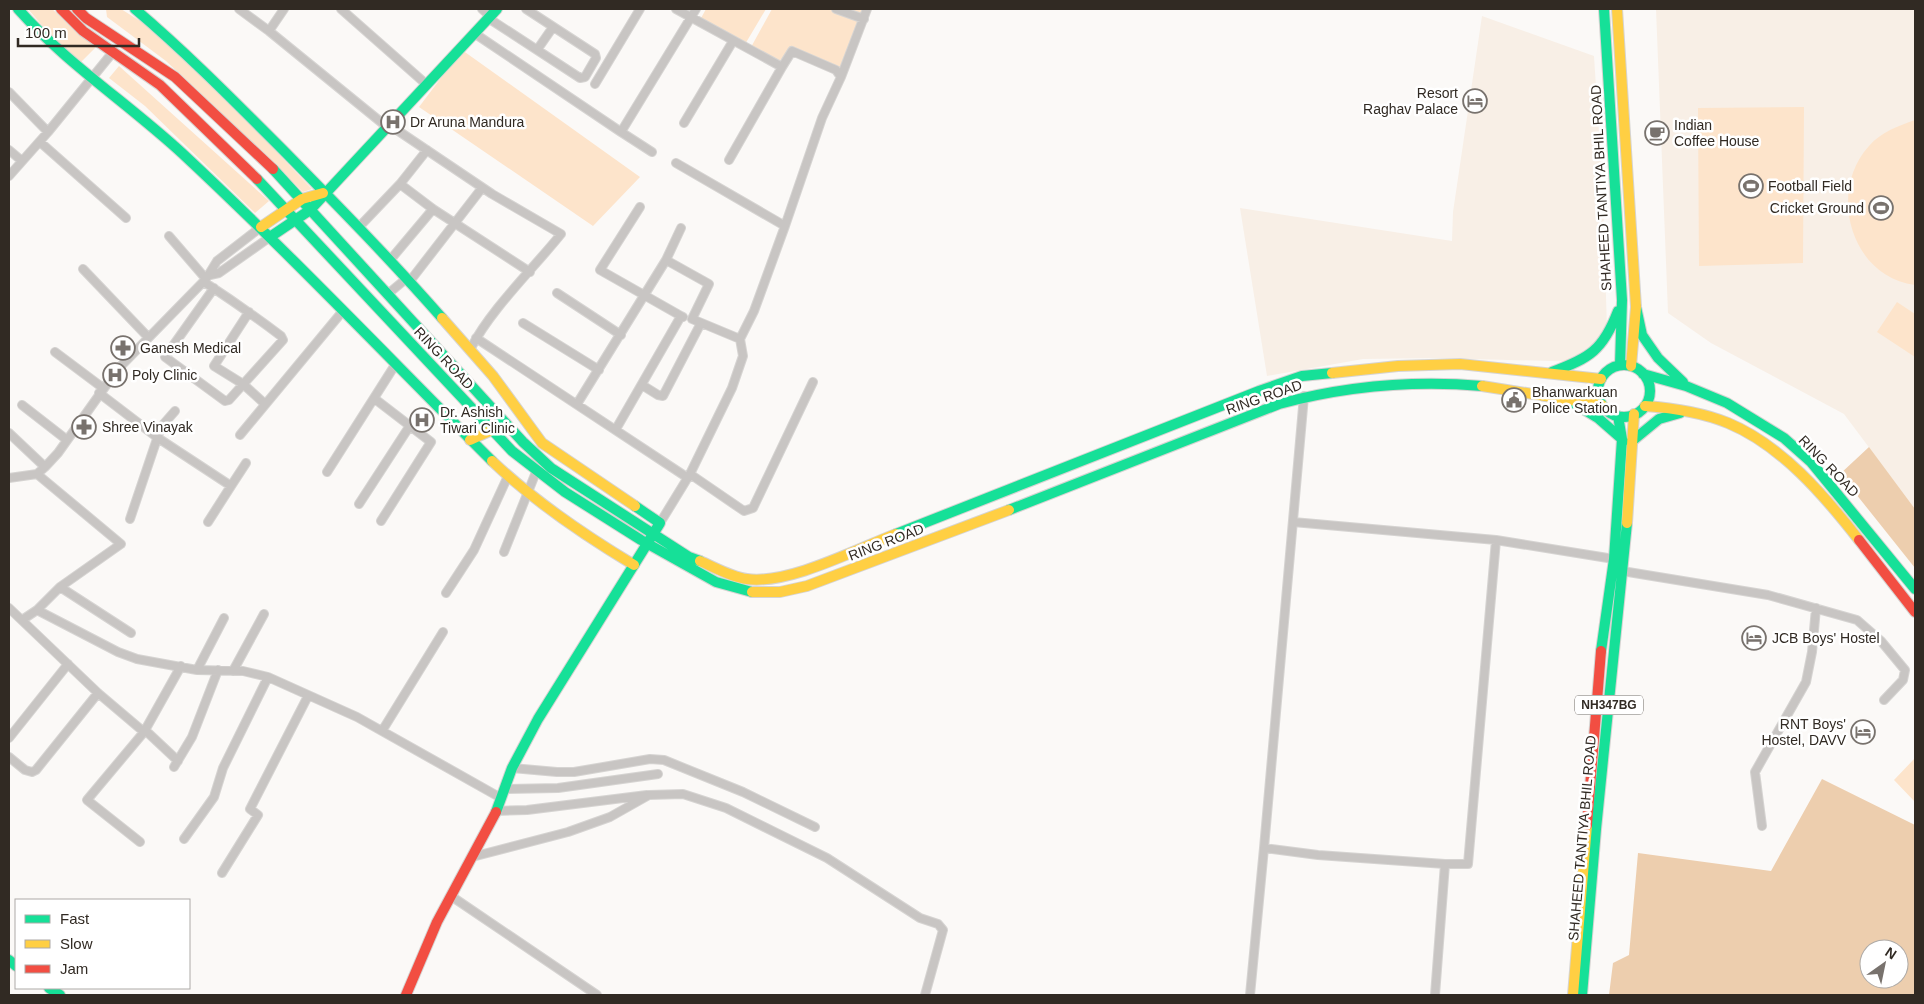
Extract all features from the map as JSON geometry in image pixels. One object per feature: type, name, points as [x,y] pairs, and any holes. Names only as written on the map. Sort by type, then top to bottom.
[{"type":"main road","points":[[18,9],[44,37],[151,124],[261,227],[342,312],[508,476],[576,530],[634,565]]},
{"type":"main road","points":[[61,9],[83,31],[160,85],[287,209]]},
{"type":"main road","points":[[77,9],[86,18],[175,77],[279,174],[302,199]]},
{"type":"main road","points":[[135,9],[176,44],[391,259],[471,348],[542,443],[660,523],[538,719],[512,768],[496,811],[437,922],[406,995]]},
{"type":"main road","name":"SHAHEED TANTIYA BHIL ROAD","points":[[1604,9],[1625,366]]},
{"type":"main road","points":[[1616,9],[1636,307],[1642,336],[1658,358],[1689,387]]},
{"type":"main road","points":[[270,237],[310,210],[323,193],[492,14]]},
{"type":"main road","points":[[1612,130],[1624,127]]},
{"type":"main road","points":[[261,227],[302,199],[323,193]]},
{"type":"main road","name":"RING ROAD","points":[[302,199],[523,442],[552,468],[699,574],[736,589],[762,593],[786,592],[978,522],[1270,407],[1304,396],[1389,384],[1466,385],[1602,405]]},
{"type":"main road","name":"RING ROAD","points":[[287,209],[294,220],[492,430],[536,472],[650,539],[689,558],[746,579],[774,579],[802,571],[1259,391],[1302,376],[1398,366],[1460,364],[1601,379]]},
{"type":"main road","points":[[1552,373],[1578,363],[1597,352],[1609,337],[1622,300]]},
{"type":"main road","points":[[1625,366],[1636,307]]},
{"type":"main road","points":[[1625,366],[1643,374],[1650,389],[1645,406],[1634,414],[1618,416],[1609,412],[1602,405],[1598,392],[1601,379],[1609,370],[1625,366]]},
{"type":"main road","name":"RING ROAD","points":[[1643,374],[1666,378],[1722,400],[1754,417],[1801,452],[1843,499],[1915,588]]},
{"type":"main road","points":[[1565,399],[1598,418],[1626,441],[1658,418],[1679,413],[1722,425],[1779,455]]},
{"type":"main road","name":"RING ROAD","points":[[1645,406],[1675,408],[1703,414],[1737,428],[1779,455],[1817,490],[1915,612]]},
{"type":"main road","name":"SHAHEED TANTIYA BHIL ROAD","points":[[1573,995],[1602,643],[1614,559],[1626,441],[1634,414]]},
{"type":"main road","name":"SHAHEED TANTIYA BHIL ROAD","points":[[1582,995],[1596,829],[1627,530],[1626,441],[1618,416]]},
{"type":"main road","points":[[470,440],[492,430]]},
{"type":"street","points":[[86,18],[92,9]]},
{"type":"street","points":[[239,9],[269,31],[386,127],[394,128],[482,188],[561,234],[476,338],[471,348]]},
{"type":"street","points":[[269,31],[284,9]]},
{"type":"street","points":[[341,9],[426,84]]},
{"type":"street","points":[[482,9],[492,14],[537,50],[580,78],[585,77],[596,58],[595,54],[526,9]]},
{"type":"street","points":[[595,84],[640,9]]},
{"type":"street","points":[[676,9],[782,66]]},
{"type":"street","points":[[621,132],[696,9]]},
{"type":"street","points":[[836,9],[864,19]]},
{"type":"street","points":[[660,523],[689,476],[732,388],[743,356],[740,339],[754,311],[822,118],[841,77],[867,9]]},
{"type":"street","points":[[537,50],[553,27]]},
{"type":"street","points":[[474,33],[652,152]]},
{"type":"street","points":[[684,123],[733,41]]},
{"type":"street","points":[[729,160],[792,51],[836,70],[841,77]]},
{"type":"street","points":[[9,176],[40,142],[114,52]]},
{"type":"street","points":[[9,92],[48,132]]},
{"type":"street","points":[[40,142],[126,218]]},
{"type":"street","points":[[9,150],[22,161]]},
{"type":"street","points":[[359,227],[400,184],[427,150]]},
{"type":"street","points":[[676,163],[785,226]]},
{"type":"street","points":[[400,184],[455,224],[530,272]]},
{"type":"street","points":[[389,293],[409,279],[482,188]]},
{"type":"street","points":[[640,207],[600,270],[680,316],[740,339]]},
{"type":"street","points":[[391,259],[433,209]]},
{"type":"street","points":[[9,478],[37,474],[45,467],[67,440],[101,390],[148,337],[207,279],[217,261],[261,227]]},
{"type":"street","points":[[577,404],[666,260],[681,228]]},
{"type":"street","points":[[169,236],[214,288],[281,336],[283,340],[229,400],[225,400],[165,357],[214,288]]},
{"type":"street","points":[[207,279],[220,273],[270,237]]},
{"type":"street","points":[[666,260],[709,284],[692,319]]},
{"type":"street","points":[[83,269],[148,337]]},
{"type":"street","points":[[557,293],[621,335]]},
{"type":"street","points":[[249,312],[215,362],[217,368],[243,384],[265,404]]},
{"type":"street","points":[[240,435],[342,312]]},
{"type":"street","points":[[616,429],[680,316]]},
{"type":"street","points":[[523,323],[599,370]]},
{"type":"street","points":[[642,385],[663,396],[701,323]]},
{"type":"street","points":[[476,338],[744,511],[753,508],[813,382]]},
{"type":"street","points":[[55,352],[158,438],[231,486]]},
{"type":"street","points":[[327,472],[395,365]]},
{"type":"street","points":[[1250,995],[1304,396]]},
{"type":"street","points":[[375,399],[411,424],[429,440],[431,445],[381,521]]},
{"type":"street","points":[[22,405],[67,440]]},
{"type":"street","points":[[130,518],[161,428],[176,411]]},
{"type":"street","points":[[359,504],[411,424]]},
{"type":"street","points":[[9,432],[45,467]]},
{"type":"street","points":[[208,522],[246,463]]},
{"type":"street","points":[[504,552],[536,472]]},
{"type":"street","points":[[22,620],[37,610],[60,587],[121,544],[37,474]]},
{"type":"street","points":[[446,593],[474,550],[508,476]]},
{"type":"street","points":[[1293,522],[1496,540],[1614,559]]},
{"type":"street","points":[[1264,848],[1318,855],[1468,864],[1496,540]]},
{"type":"street","points":[[1622,571],[1768,595],[1857,620],[1881,640],[1905,670],[1903,680],[1884,700]]},
{"type":"street","points":[[60,587],[131,633]]},
{"type":"street","points":[[9,608],[98,693],[145,731],[176,764],[192,737],[218,670]]},
{"type":"street","points":[[1762,826],[1755,772],[1806,682],[1812,652],[1816,608]]},
{"type":"street","points":[[37,610],[118,652],[137,659],[197,670],[233,671],[268,677],[382,731],[503,794],[658,774]]},
{"type":"street","points":[[233,671],[264,614]]},
{"type":"street","points":[[197,670],[224,618]]},
{"type":"street","points":[[382,731],[443,632]]},
{"type":"street","points":[[9,738],[68,664]]},
{"type":"street","points":[[140,842],[88,800],[145,731],[181,666]]},
{"type":"street","points":[[184,839],[214,797],[217,782],[268,677]]},
{"type":"street","points":[[9,757],[28,772],[36,770],[98,693]]},
{"type":"street","points":[[222,873],[258,815],[250,810],[308,696]]},
{"type":"street","points":[[512,768],[557,772],[650,759],[664,760],[743,792],[815,827]]},
{"type":"street","points":[[496,811],[527,810],[649,795],[683,794],[726,808],[826,858],[920,918],[938,924],[943,930],[925,995]]},
{"type":"street","points":[[472,857],[568,832],[610,817],[649,795]]},
{"type":"street","points":[[1435,995],[1445,864]]},
{"type":"street","points":[[451,896],[597,995]]},
{"type":"shaded area","points":[[28,9],[52,9],[96,47],[81,62],[52,37]]},
{"type":"shaded area","points":[[106,9],[121,9],[148,26],[234,107],[312,189],[303,192],[166,61],[107,17]]},
{"type":"shaded area","points":[[706,9],[766,9],[744,46],[700,20]]},
{"type":"shaded area","points":[[772,9],[863,9],[841,69],[794,48],[778,62],[750,49]]},
{"type":"shaded area","points":[[1656,9],[1915,9],[1915,509],[1844,414],[1711,343],[1668,313]]},
{"type":"shaded area","points":[[1482,16],[1594,56],[1603,196],[1607,330],[1585,362],[1437,358],[1363,359],[1267,376],[1240,208],[1452,241],[1453,212]]},
{"type":"shaded area","points":[[462,50],[640,177],[593,226],[419,107]]},
{"type":"shaded area","points":[[119,66],[269,201],[255,213],[145,106],[109,78]]},
{"type":"shaded area","name":"Football Field","points":[[1804,107],[1803,263],[1699,266],[1698,108]]},
{"type":"shaded area","name":"Cricket Ground","points":[[1915,120],[1915,285],[1893,279],[1875,266],[1861,250],[1852,230],[1848,208],[1849,186],[1856,165],[1869,146],[1884,133]]},
{"type":"shaded area","points":[[1897,302],[1915,314],[1915,357],[1877,332]]},
{"type":"shaded area","points":[[1869,447],[1915,509],[1915,568],[1840,474]]},
{"type":"shaded area","points":[[1915,758],[1915,802],[1894,780]]},
{"type":"shaded area","points":[[1822,779],[1915,825],[1915,995],[1609,995],[1613,963],[1629,955],[1638,853],[1771,871]]},
{"type":"traffic: fast","points":[[18,9],[57,48],[183,154],[222,191],[492,461]]},
{"type":"traffic: fast","points":[[135,9],[193,61],[286,153],[385,255],[442,318]]},
{"type":"traffic: fast","points":[[270,237],[310,210],[497,9]]},
{"type":"traffic: fast","points":[[1604,9],[1622,300],[1620,365]]},
{"type":"traffic: fast","points":[[273,169],[523,442],[551,468],[689,557],[700,561]]},
{"type":"traffic: fast","points":[[257,179],[512,451],[565,492],[641,540],[716,582],[752,592]]},
{"type":"traffic: fast","points":[[1636,307],[1642,335],[1658,358],[1683,382]]},
{"type":"traffic: fast","points":[[1552,372],[1576,362],[1594,351],[1607,335],[1618,311]]},
{"type":"traffic: fast","points":[[1624,365],[1634,367],[1642,373],[1648,381],[1650,391],[1648,401],[1642,409],[1634,415],[1624,417],[1614,415],[1606,409],[1600,401],[1598,391],[1600,381],[1606,373],[1614,367],[1624,365]]},
{"type":"traffic: fast","points":[[896,534],[1259,391],[1302,376],[1332,373]]},
{"type":"traffic: fast","points":[[1643,374],[1686,386],[1727,403],[1784,438],[1811,462],[1915,589]]},
{"type":"traffic: fast","points":[[1009,510],[1279,404],[1329,393],[1379,386],[1405,384],[1482,386]]},
{"type":"traffic: fast","points":[[1575,404],[1598,418],[1622,439]]},
{"type":"traffic: fast","points":[[1631,442],[1659,419],[1680,413]]},
{"type":"traffic: fast","points":[[1601,651],[1614,559],[1622,439],[1618,416]]},
{"type":"traffic: fast","points":[[496,812],[512,768],[538,719],[660,523],[635,506]]},
{"type":"traffic: fast","points":[[1582,995],[1596,829],[1627,523]]},
{"type":"traffic: fast","points":[[9,960],[15,965]]},
{"type":"traffic: fast","points":[[51,989],[60,995]]},
{"type":"traffic: slow","points":[[1617,9],[1636,307],[1631,366]]},
{"type":"traffic: slow","points":[[261,227],[302,199],[323,193]]},
{"type":"traffic: slow","points":[[442,318],[493,376],[542,443],[635,506]]},
{"type":"traffic: slow","points":[[1332,373],[1398,366],[1460,364],[1601,379]]},
{"type":"traffic: slow","points":[[1482,386],[1602,405]]},
{"type":"traffic: slow","points":[[1645,406],[1697,413],[1728,423],[1747,432],[1766,444],[1800,473],[1859,540]]},
{"type":"traffic: slow","points":[[1627,523],[1634,414]]},
{"type":"traffic: slow","points":[[470,440],[492,430]]},
{"type":"traffic: slow","points":[[492,461],[560,517],[634,565]]},
{"type":"traffic: slow","points":[[752,592],[780,592],[807,586],[1009,510]]},
{"type":"traffic: slow","points":[[700,561],[723,572],[747,579],[782,577],[822,564],[896,534]]},
{"type":"traffic: slow","points":[[1573,995],[1587,825]]},
{"type":"traffic: jam","points":[[61,9],[83,31],[160,85],[257,179]]},
{"type":"traffic: jam","points":[[77,9],[86,18],[175,77],[273,169]]},
{"type":"traffic: jam","points":[[1859,540],[1915,612]]},
{"type":"traffic: jam","points":[[1587,825],[1601,651]]},
{"type":"traffic: jam","points":[[406,995],[437,922],[496,812]]},
{"type":"place","name":"Resort Raghav Palace","points":[[1475,101]]},
{"type":"place","name":"Dr Aruna Mandura","points":[[393,122]]},
{"type":"place","name":"Indian Coffee House","points":[[1657,133]]},
{"type":"place","name":"Football Field","points":[[1751,186]]},
{"type":"place","name":"Cricket Ground","points":[[1881,208]]},
{"type":"place","name":"Ganesh Medical","points":[[123,348]]},
{"type":"place","name":"Poly Clinic","points":[[115,375]]},
{"type":"place","name":"Bhanwarkuan Police Station","points":[[1514,400]]},
{"type":"place","name":"Dr. Ashish Tiwari Clinic","points":[[422,420]]},
{"type":"place","name":"Shree Vinayak","points":[[84,427]]},
{"type":"place","name":"JCB Boys' Hostel","points":[[1754,638]]},
{"type":"place","name":"RNT Boys' Hostel, DAVV","points":[[1863,732]]}]
